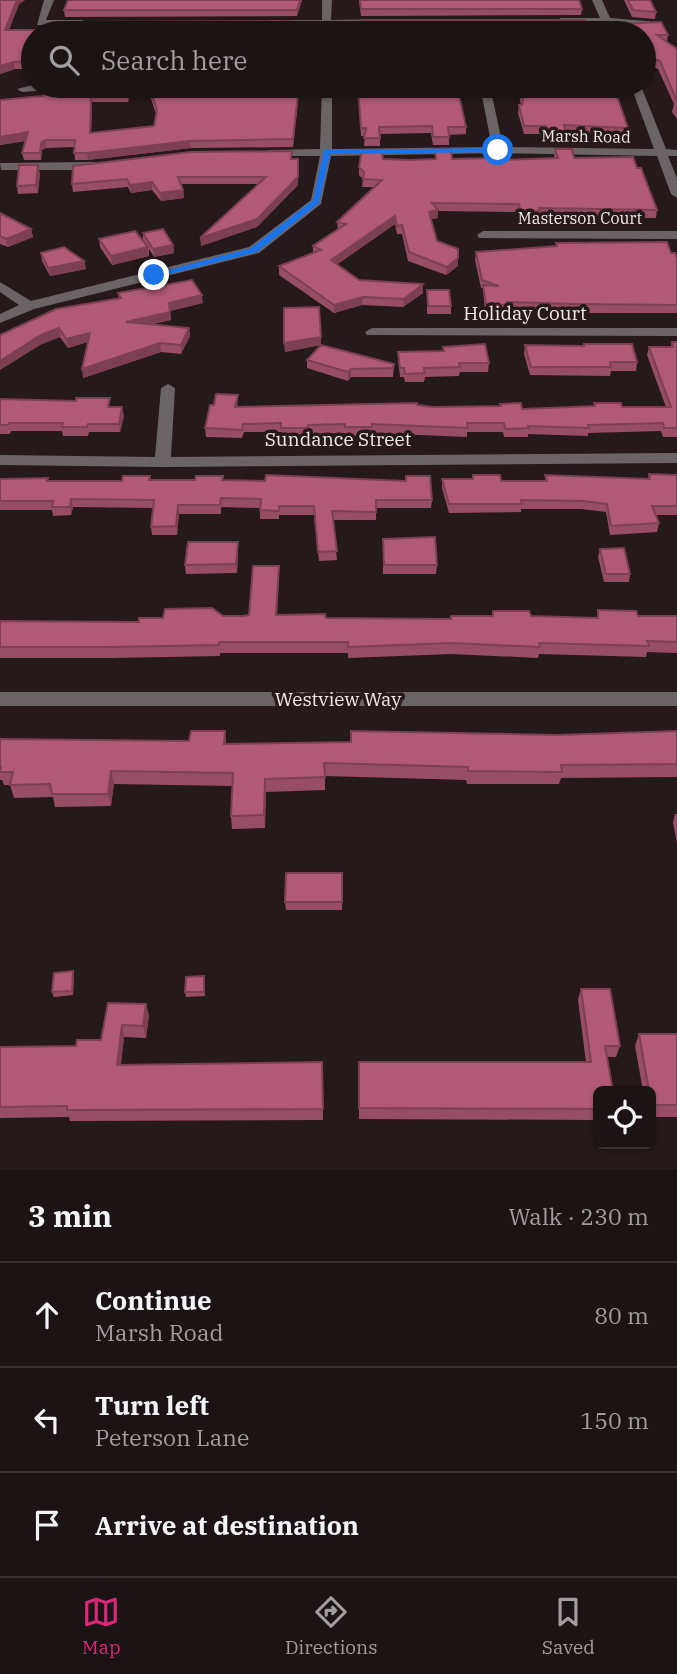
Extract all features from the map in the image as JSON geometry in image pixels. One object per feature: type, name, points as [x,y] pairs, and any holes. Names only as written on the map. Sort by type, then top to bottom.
[{"type":"street","points":[[41,21],[49,0]]},
{"type":"street","points":[[326,21],[327,0]]},
{"type":"street","points":[[552,21],[606,21],[597,0]]},
{"type":"street","points":[[0,319],[29,306],[254,250],[317,201],[326,152],[327,98]]},
{"type":"street","points":[[487,98],[498,150]]},
{"type":"street","points":[[640,98],[677,194]]},
{"type":"street","name":"Marsh Road","points":[[259,153],[498,150],[677,153]]},
{"type":"street","points":[[1,166],[88,167],[114,164]]},
{"type":"street","name":"Masterson Court","points":[[483,235],[677,235]]},
{"type":"street","points":[[0,286],[29,306]]},
{"type":"street","name":"Holiday Court","points":[[372,332],[677,332]]},
{"type":"street","points":[[163,462],[168,388]]},
{"type":"street","name":"Sundance Street","points":[[0,460],[163,462],[677,458]]},
{"type":"street","name":"Westview Way","points":[[0,699],[677,699]]},
{"type":"building","points":[[0,0],[17,0],[5,30],[21,30],[21,62],[0,66]]},
{"type":"building","points":[[68,0],[300,0],[297,10],[64,10]]},
{"type":"building","points":[[360,0],[579,0],[582,9],[361,9]]},
{"type":"building","points":[[628,0],[650,0],[656,12],[633,10]]},
{"type":"building","points":[[585,20],[585,21],[362,21]]},
{"type":"building","points":[[656,22],[661,22],[668,35],[657,35],[677,49],[677,101],[660,61],[656,60]]},
{"type":"building","points":[[91,98],[90,133],[154,126],[157,110],[153,98],[298,98],[293,139],[190,141],[87,153],[74,153],[75,140],[45,140],[41,143],[40,153],[22,153],[28,132],[0,137],[0,100]]},
{"type":"building","points":[[359,98],[460,98],[466,127],[448,127],[449,137],[433,137],[432,126],[379,127],[380,138],[364,138],[366,128],[361,128]]},
{"type":"building","points":[[522,98],[617,98],[628,128],[564,125],[568,138],[551,137],[546,126],[524,126],[519,105],[522,105]]},
{"type":"building","points":[[435,149],[451,149],[452,159],[558,158],[555,149],[572,149],[574,158],[633,157],[637,168],[641,168],[657,210],[539,208],[540,211],[520,210],[519,204],[432,203],[438,210],[429,212],[437,241],[458,249],[458,258],[447,267],[409,252],[402,225],[397,226],[395,216],[331,260],[359,280],[423,284],[404,299],[363,297],[334,305],[279,266],[321,250],[313,246],[346,224],[337,222],[382,180],[363,179],[364,172],[359,167],[362,150],[382,150],[383,159],[410,160],[436,159]]},
{"type":"building","points":[[292,151],[291,159],[298,159],[298,177],[257,219],[200,238],[266,177],[178,177],[183,190],[160,193],[152,182],[130,185],[127,179],[72,184],[73,166],[191,152]]},
{"type":"building","points":[[19,165],[38,165],[36,185],[17,186]]},
{"type":"building","points":[[0,213],[31,229],[6,239],[0,236]]},
{"type":"building","points":[[163,229],[173,245],[153,249],[143,233]]},
{"type":"building","points":[[135,231],[148,247],[111,256],[99,239]]},
{"type":"building","points":[[667,242],[671,253],[675,253],[677,258],[677,305],[507,302],[507,305],[486,306],[483,285],[499,286],[482,280],[476,252],[557,246],[556,243]]},
{"type":"building","points":[[64,247],[84,261],[48,268],[41,253]]},
{"type":"building","points":[[192,280],[202,295],[169,303],[170,312],[126,322],[189,328],[181,345],[160,343],[82,369],[90,333],[66,339],[59,328],[41,335],[0,361],[0,335],[56,309],[121,298],[118,293]]},
{"type":"building","points":[[427,290],[449,290],[451,306],[428,306]]},
{"type":"building","points":[[319,307],[321,337],[284,343],[284,308]]},
{"type":"building","points":[[672,342],[677,342],[677,428],[664,428],[663,423],[588,425],[589,428],[528,426],[529,428],[505,429],[504,423],[467,423],[468,428],[372,424],[372,427],[345,427],[345,424],[281,428],[281,423],[243,424],[242,430],[205,428],[210,405],[214,405],[216,394],[238,395],[235,407],[417,403],[433,407],[521,403],[522,409],[621,403],[622,407],[671,407],[649,347],[673,347]]},
{"type":"building","points":[[485,344],[489,363],[459,363],[460,367],[424,368],[425,373],[405,374],[404,368],[400,368],[398,352],[444,351],[443,347]]},
{"type":"building","points":[[632,344],[637,362],[610,362],[611,367],[531,367],[525,345],[584,346]]},
{"type":"building","points":[[321,345],[394,364],[393,368],[351,369],[348,372],[307,360]]},
{"type":"building","points":[[76,398],[110,398],[108,407],[122,407],[119,424],[88,424],[87,427],[62,427],[63,423],[0,425],[0,399],[76,401]]},
{"type":"building","points":[[649,474],[677,475],[677,506],[652,506],[659,523],[611,526],[607,504],[521,500],[522,504],[449,504],[442,479],[473,479],[473,475],[500,475],[501,481],[547,481],[545,475],[650,479]]},
{"type":"building","points":[[266,475],[406,481],[406,476],[430,476],[432,500],[376,500],[376,512],[332,511],[337,551],[318,552],[314,506],[279,506],[279,511],[260,510],[261,499],[221,498],[220,505],[178,505],[176,526],[151,527],[154,500],[71,499],[70,507],[52,507],[53,501],[0,501],[0,479],[122,481],[123,476],[150,476],[149,480],[195,480],[196,476],[223,476],[222,480],[265,481]]},
{"type":"building","points":[[435,537],[437,565],[384,565],[383,539]]},
{"type":"building","points":[[188,542],[238,542],[236,564],[185,565]]},
{"type":"building","points":[[624,548],[630,574],[606,574],[600,549]]},
{"type":"building","points":[[253,566],[279,566],[276,615],[325,614],[326,618],[451,619],[451,616],[493,616],[493,611],[529,611],[531,616],[598,618],[598,610],[636,611],[638,616],[677,616],[677,642],[647,641],[649,646],[539,643],[540,647],[452,643],[348,647],[348,642],[219,642],[219,645],[0,647],[0,621],[139,622],[139,618],[163,618],[165,609],[212,608],[223,616],[249,615]]},
{"type":"building","points":[[191,731],[225,731],[224,744],[351,742],[351,731],[557,735],[677,731],[677,764],[561,765],[562,772],[468,771],[468,767],[324,763],[325,777],[265,779],[264,815],[231,816],[233,773],[111,771],[108,794],[52,794],[50,784],[10,785],[13,772],[0,772],[0,739],[189,741]]},
{"type":"building","points":[[286,873],[342,873],[342,902],[285,902]]},
{"type":"building","points":[[73,971],[72,991],[52,992],[54,973]]},
{"type":"building","points":[[204,976],[204,992],[185,992],[186,977]]},
{"type":"building","points":[[581,989],[610,989],[620,1046],[605,1046],[612,1086],[593,1086],[593,1109],[359,1108],[359,1062],[591,1062]]},
{"type":"building","points":[[108,1003],[146,1004],[143,1026],[122,1025],[117,1065],[322,1062],[323,1109],[67,1110],[67,1106],[0,1107],[0,1047],[76,1046],[77,1040],[101,1040]]},
{"type":"building","points":[[639,1034],[677,1034],[677,1105],[656,1105],[656,1086],[648,1086]]},
{"type":"route","points":[[154,275],[254,250],[317,201],[326,152],[498,150]]}]
